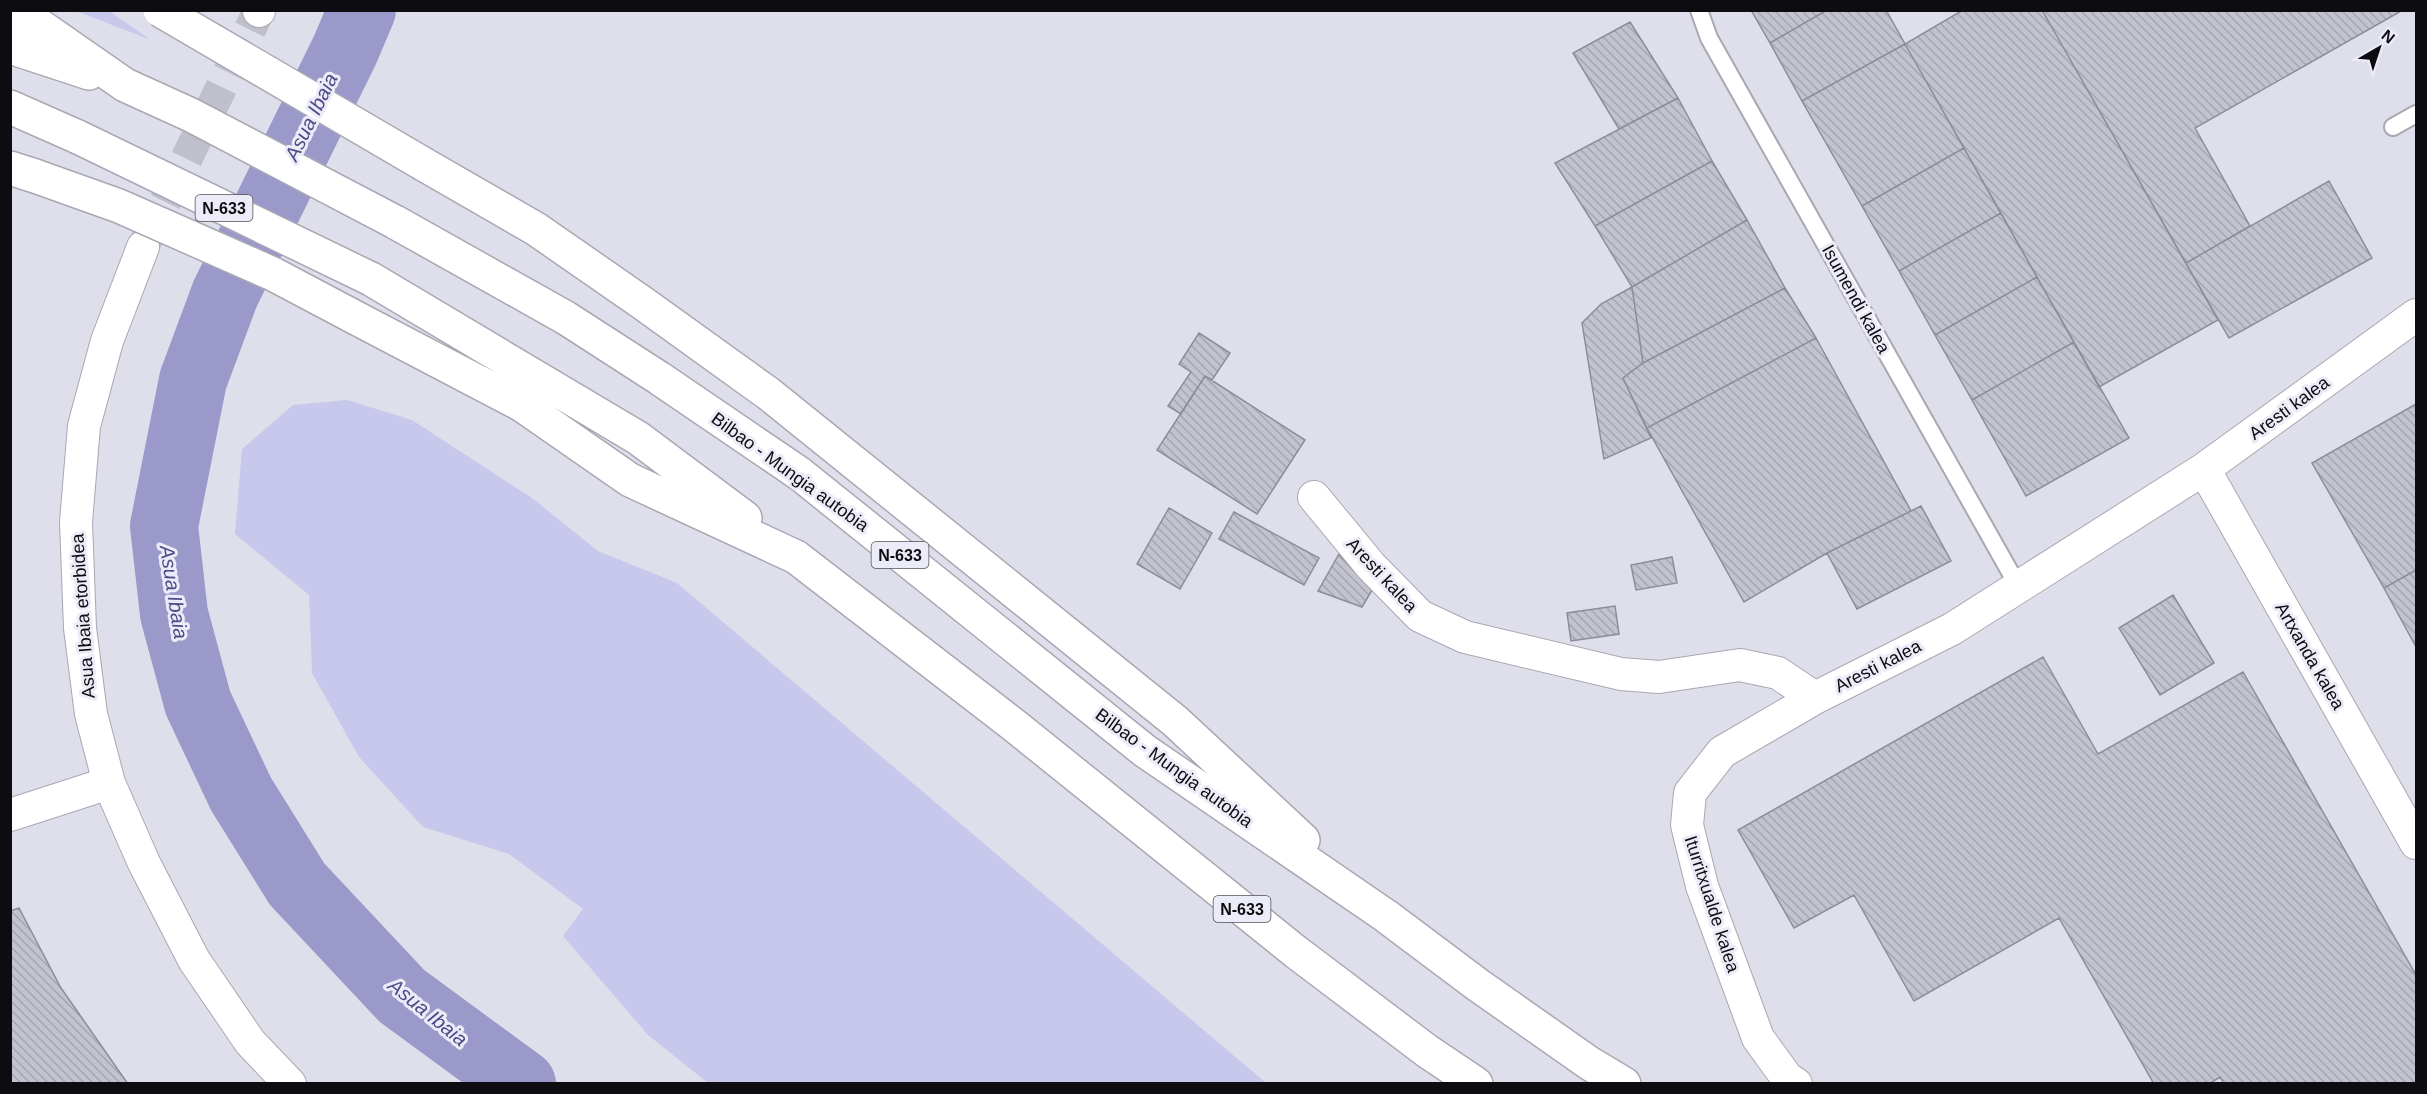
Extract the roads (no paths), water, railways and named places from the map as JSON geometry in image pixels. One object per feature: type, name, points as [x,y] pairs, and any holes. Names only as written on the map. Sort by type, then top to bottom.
[{"type":"highway","points":[[160,10],[536,229],[769,394],[1175,721],[1386,916]]},
{"type":"highway","points":[[10,12],[33,21],[125,85]]},
{"type":"highway","name":"Bilbao - Mungia autobia","points":[[10,47],[125,85],[191,115],[395,222],[566,318],[800,474],[1145,751],[1386,916],[1478,985],[1589,1063],[1624,1083]]},
{"type":"highway","name":"N-633","points":[[10,107],[78,137],[371,279],[638,438],[1015,726],[1296,952],[1427,1051],[1476,1083]]},
{"type":"highway","points":[[23,172],[119,206],[273,274],[522,405],[630,480],[796,557]]},
{"type":"street","name":"Asua Ibaia etorbidea","points":[[143,247],[107,341],[84,426],[76,522],[80,628],[91,714],[109,783],[144,863],[194,960],[250,1042],[291,1083]]},
{"type":"street","name":"Aresti kalea","points":[[1314,497],[1371,566],[1420,616],[1465,637],[1621,674],[1659,677],[1740,665],[1778,673],[1815,698],[1952,628],[2204,469],[2416,315]]},
{"type":"street","name":"Artxanda kalea","points":[[2204,469],[2416,843]]},
{"type":"street","name":"Iturritxualde kalea","points":[[1796,1083],[1787,1078],[1758,1038],[1702,886],[1687,825],[1690,793],[1722,752],[1815,698]]},
{"type":"street","points":[[10,815],[109,783]]},
{"type":"lane","name":"Isumendi kalea","points":[[1699,10],[1709,38],[2018,586]]},
{"type":"lane","points":[[2393,127],[2416,114]]},
{"type":"waterway","name":"Asua Ibaia","points":[[362,10],[345,50],[225,294],[193,380],[164,526],[174,614],[198,703],[241,794],[297,884],[402,996],[522,1084]]},
{"type":"tunnel","points":[[144,245],[259,11]]}]
